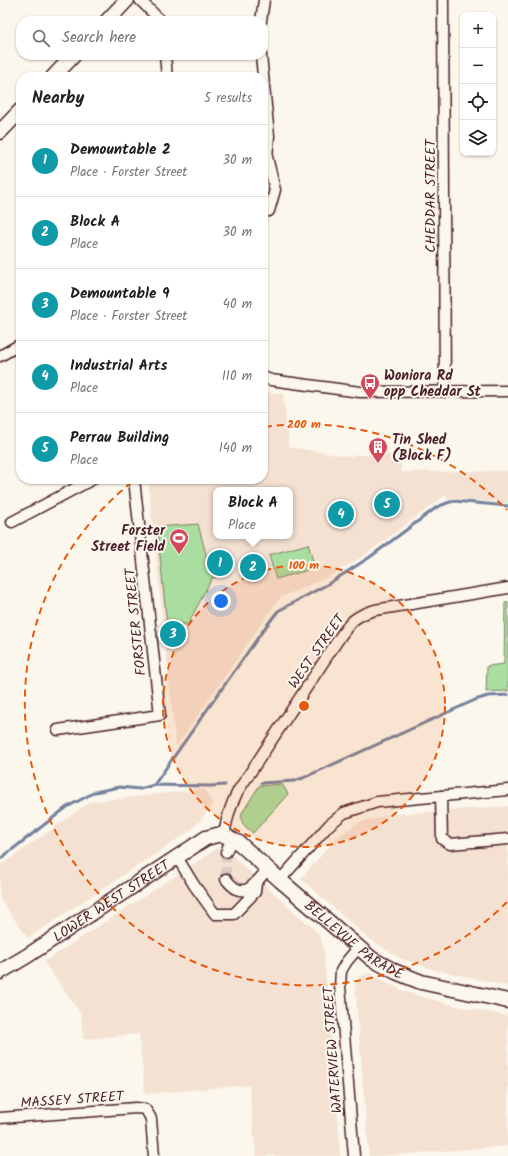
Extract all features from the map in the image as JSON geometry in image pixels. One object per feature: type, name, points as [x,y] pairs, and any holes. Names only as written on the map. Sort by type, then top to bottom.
[{"type":"street","points":[[111,16],[127,0]]},
{"type":"street","points":[[140,0],[156,16]]},
{"type":"street","points":[[262,16],[264,0]]},
{"type":"street","name":"CHEDDAR STREET","points":[[443,0],[445,392]]},
{"type":"street","points":[[58,72],[69,60]]},
{"type":"street","points":[[165,60],[167,72]]},
{"type":"street","points":[[261,60],[263,72]]},
{"type":"street","points":[[0,132],[16,115]]},
{"type":"street","points":[[268,126],[268,146]]},
{"type":"street","points":[[268,161],[275,190],[269,210]]},
{"type":"street","points":[[0,356],[16,347]]},
{"type":"street","points":[[268,379],[360,392],[508,391]]},
{"type":"street","points":[[12,522],[84,484]]},
{"type":"street","name":"FORSTER STREET","points":[[58,730],[160,715],[135,484]]},
{"type":"street","name":"WEST STREET","points":[[226,852],[228,837],[228,813],[238,791],[338,640],[356,617],[375,610],[508,588]]},
{"type":"street","points":[[280,880],[329,825],[344,813],[378,802],[508,790]]},
{"type":"street","points":[[441,796],[442,839],[450,844],[508,839]]},
{"type":"street","name":"LOWER WEST STREET","points":[[0,972],[27,956],[206,838],[216,835],[228,837]]},
{"type":"street","name":"BELLEVUE PARADE","points":[[228,837],[239,843],[372,959],[396,972],[421,982],[508,1001]]},
{"type":"street","points":[[177,857],[194,885],[215,914],[234,914],[255,892],[256,882]]},
{"type":"street","points":[[226,879],[230,885],[242,891],[249,890],[268,869]]},
{"type":"street","name":"WATERVIEW STREET","points":[[354,1156],[340,986],[341,971],[346,961],[358,948]]},
{"type":"street","name":"MASSEY STREET","points":[[0,1118],[143,1108],[149,1114],[154,1156]]},
{"type":"shaded area","points":[[268,392],[283,394],[289,447],[352,457],[352,455],[401,455],[401,472],[508,471],[508,503],[455,499],[445,500],[448,498],[446,495],[362,557],[328,577],[281,597],[176,747],[149,484],[268,484]]},
{"type":"shaded area","points":[[204,789],[213,805],[190,831],[28,938],[0,899],[0,866],[90,802]]},
{"type":"shaded area","points":[[508,806],[508,986],[432,969],[400,958],[368,938],[301,879],[335,839],[360,822],[395,814]]},
{"type":"shaded area","points":[[218,848],[228,852],[318,933],[323,945],[337,1103],[340,1156],[256,1156],[249,1085],[145,1094],[139,1034],[83,1039],[81,1014],[44,962]]},
{"type":"shaded area","points":[[369,973],[409,993],[455,1006],[508,1016],[508,1146],[369,1156],[355,985],[358,977]]},
{"type":"green space","points":[[198,524],[211,574],[224,569],[225,574],[212,578],[188,624],[167,625],[157,527]]},
{"type":"green space","points":[[308,544],[315,568],[276,579],[269,555]]},
{"type":"green space","points":[[508,602],[508,691],[486,692],[487,666],[504,664],[505,603]]},
{"type":"green space","points":[[282,784],[288,794],[253,833],[242,822],[242,813],[259,786]]},
{"type":"waterway","points":[[154,785],[278,611],[328,584],[370,557],[437,507],[454,501],[508,506]]},
{"type":"waterway","points":[[261,783],[294,781],[303,778],[475,700],[488,696],[508,695]]},
{"type":"waterway","points":[[0,859],[67,807],[95,792],[119,787],[140,789],[154,785],[225,785]]},
{"type":"tunnel","points":[[226,852],[226,879]]},
{"type":"place","name":"Woniora Rd opp Cheddar St","points":[[370,400]]},
{"type":"place","name":"Tin Shed (Block F)","points":[[378,464]]},
{"type":"place","name":"Perrau Building","points":[[387,504]]},
{"type":"place","name":"Industrial Arts","points":[[341,514]]},
{"type":"place","name":"Forster Street Field","points":[[179,555]]},
{"type":"place","name":"Demountable 2","points":[[220,563]]},
{"type":"place","name":"Block A","points":[[253,567]]},
{"type":"place","name":"Demountable 9","points":[[173,634]]}]
